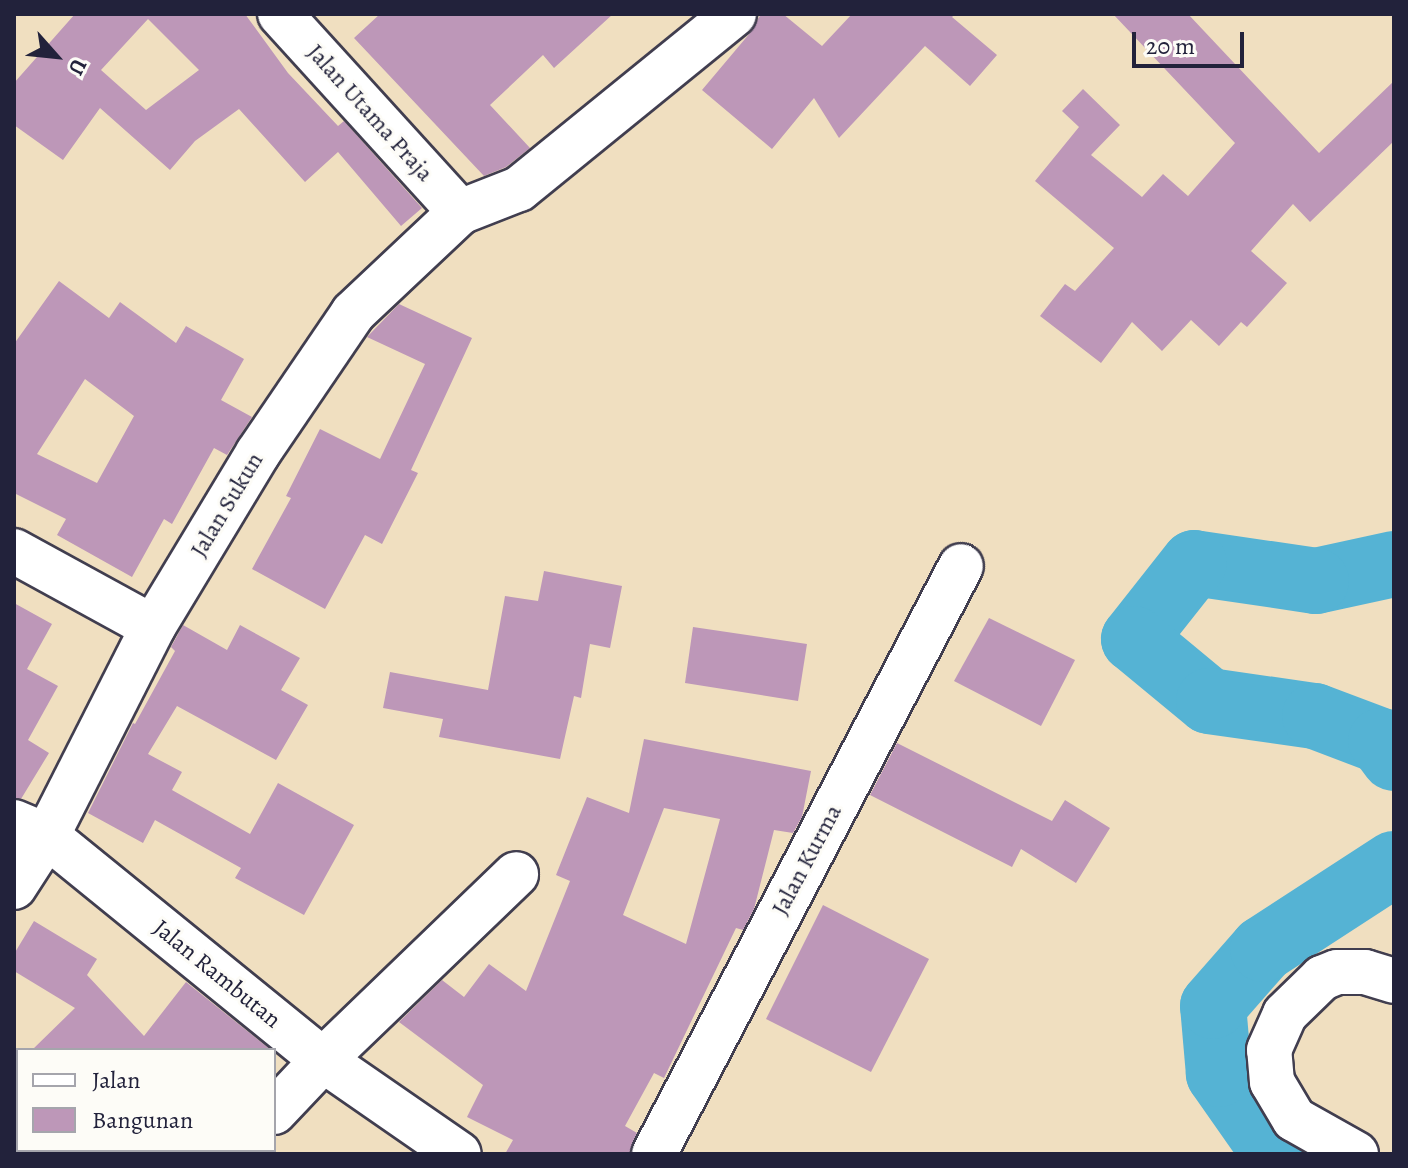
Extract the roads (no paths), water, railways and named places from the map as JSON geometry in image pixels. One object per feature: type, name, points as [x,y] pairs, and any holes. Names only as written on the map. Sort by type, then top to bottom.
[{"type":"street","name":"Jalan Utama Praja","points":[[280,14],[460,212]]},
{"type":"street","points":[[460,212],[519,189],[734,14]]},
{"type":"street","name":"Jalan Sukun","points":[[14,887],[31,829],[258,453],[353,313],[460,212]]},
{"type":"street","points":[[14,551],[153,627]]},
{"type":"street","name":"Jalan Kurma","points":[[654,1154],[961,566]]},
{"type":"street","name":"Jalan Rambutan","points":[[31,829],[323,1060],[459,1154]]},
{"type":"street","points":[[276,1110],[323,1060],[516,874]]},
{"type":"street","points":[[1356,1154],[1294,1119],[1272,1082],[1269,1050],[1285,1014],[1322,978],[1337,972],[1365,972],[1394,981]]},
{"type":"waterway","points":[[1394,564],[1316,581],[1194,563],[1134,639],[1209,701],[1315,716],[1381,741],[1394,758]]},
{"type":"waterway","points":[[1275,1154],[1219,1074],[1213,1006],[1263,949],[1394,864]]}]
